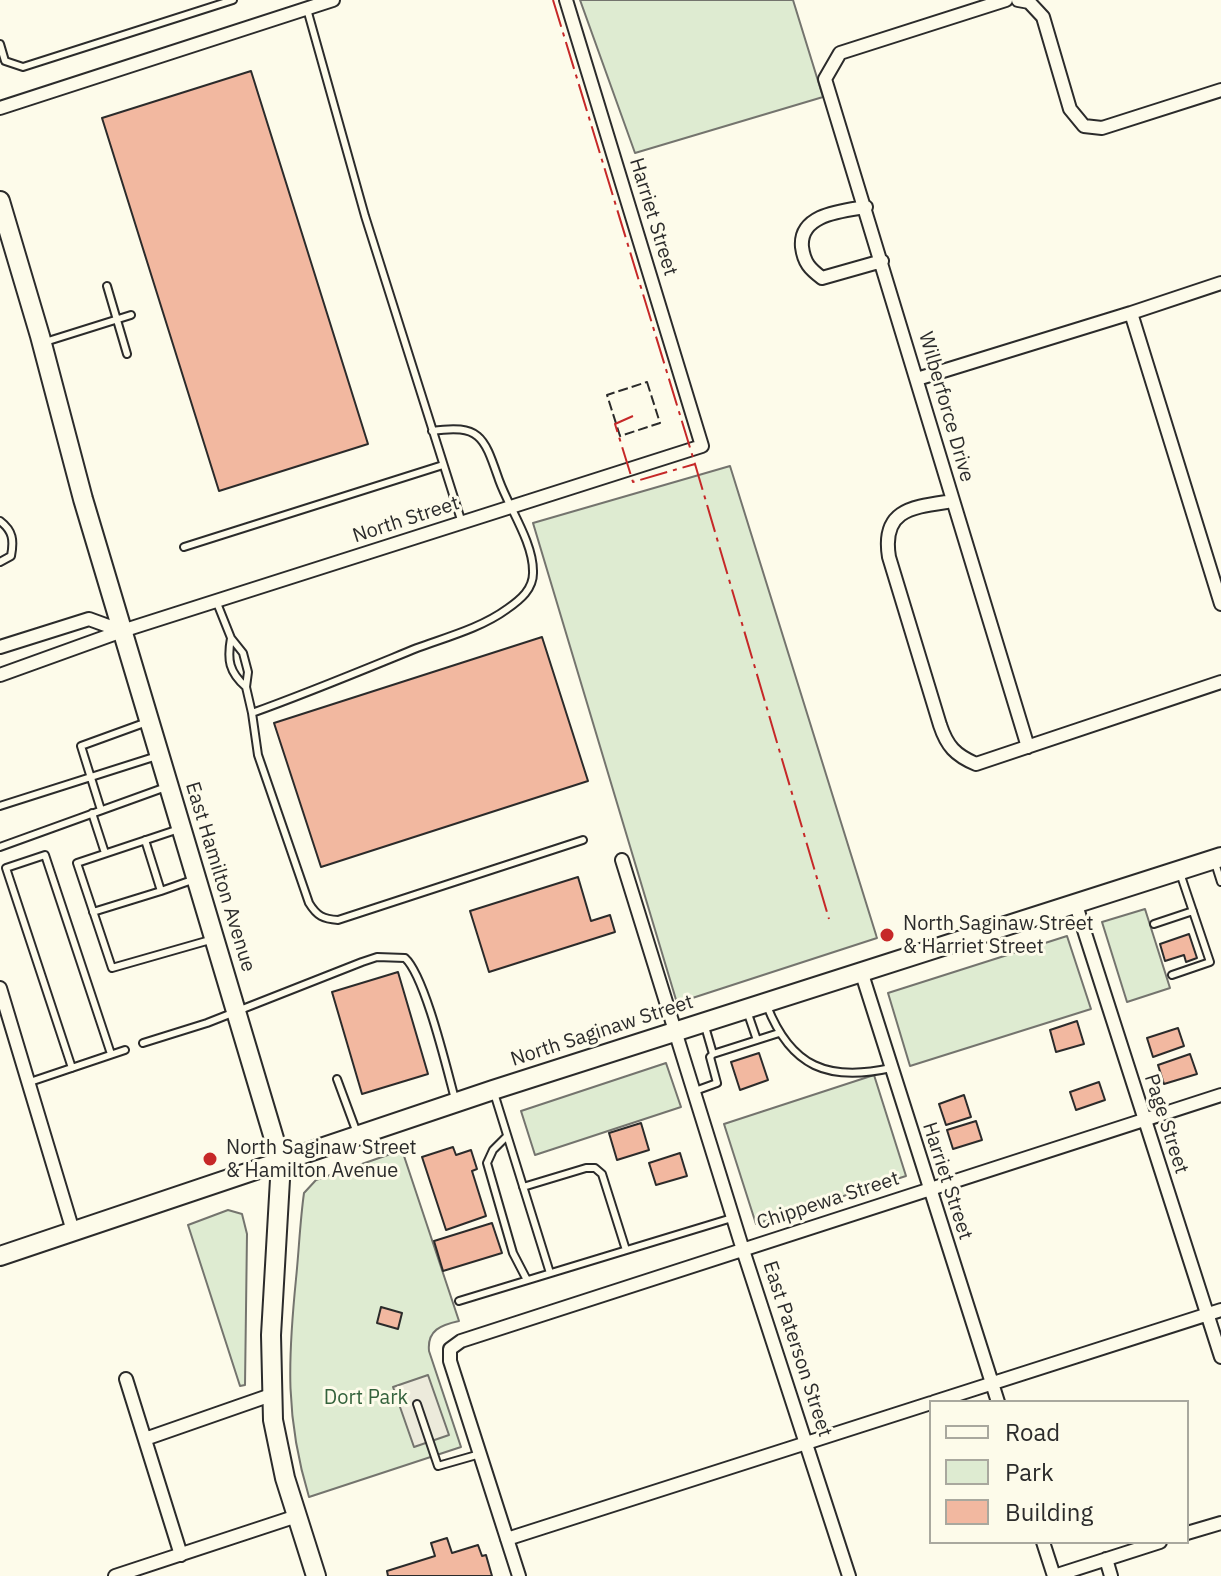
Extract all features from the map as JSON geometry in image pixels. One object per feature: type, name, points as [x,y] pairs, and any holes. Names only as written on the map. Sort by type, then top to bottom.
[{"type":"main road","name":"East Hamilton Avenue","points":[[0,201],[83,499],[281,1162],[271,1335],[271,1395],[277,1447],[316,1576]]},
{"type":"main road","name":"North Saginaw Street","points":[[0,1256],[493,1090],[1217,858]]},
{"type":"street","points":[[0,108],[333,0]]},
{"type":"street","name":"Harriet Street","points":[[566,0],[702,446]]},
{"type":"street","name":"Wilberforce Drive","points":[[1006,0],[840,53],[825,79],[1028,747]]},
{"type":"street","points":[[1024,1],[1043,17],[1070,109],[1084,126],[1102,128],[1221,90]]},
{"type":"street","points":[[866,207],[815,220],[806,228],[802,242],[804,257],[807,267],[822,278],[882,261]]},
{"type":"street","points":[[917,379],[1221,283]]},
{"type":"street","points":[[1131,313],[1221,604]]},
{"type":"street","name":"North Street","points":[[0,675],[122,631],[702,446]]},
{"type":"street","points":[[953,501],[908,510],[893,520],[887,538],[889,557],[945,738],[956,753],[976,764],[1221,682]]},
{"type":"street","points":[[0,647],[89,619],[122,631]]},
{"type":"street","name":"East Paterson Street","points":[[622,860],[743,1250],[849,1576]]},
{"type":"street","name":"Page Street","points":[[1075,902],[1221,1357]]},
{"type":"street","name":"Harriet Street","points":[[861,971],[997,1400]]},
{"type":"street","points":[[0,988],[73,1231]]},
{"type":"street","name":"Chippewa Street","points":[[480,1454],[450,1361],[450,1349],[461,1341],[1221,1095]]},
{"type":"street","points":[[939,1400],[1221,1310]]},
{"type":"street","points":[[126,1379],[181,1555]]},
{"type":"street","points":[[145,1439],[271,1395]]},
{"type":"street","points":[[507,1539],[929,1403]]},
{"type":"street","points":[[480,1454],[519,1576]]},
{"type":"street","points":[[115,1576],[297,1516]]},
{"type":"street","points":[[1189,1532],[1221,1523]]},
{"type":"street","points":[[1044,1544],[1054,1576],[1154,1544]]},
{"type":"street","points":[[1106,1559],[1111,1576]]},
{"type":"lane","points":[[0,44],[5,61],[23,67],[233,0]]},
{"type":"lane","points":[[307,8],[365,216],[462,523]]},
{"type":"lane","points":[[107,286],[127,354]]},
{"type":"lane","points":[[41,343],[131,315]]},
{"type":"lane","points":[[252,713],[490,619],[529,590],[533,572],[523,530],[509,507],[489,451],[470,430],[432,431]]},
{"type":"lane","points":[[184,547],[443,465]]},
{"type":"lane","points":[[0,521],[10,530],[14,542],[11,556],[0,562]]},
{"type":"lane","points":[[217,603],[231,638],[243,653],[258,755],[309,903],[316,914],[324,919],[338,920],[583,840]]},
{"type":"lane","points":[[231,638],[228,658],[234,676],[246,687]]},
{"type":"lane","points":[[101,810],[81,746],[150,721]]},
{"type":"lane","points":[[0,806],[160,755]]},
{"type":"lane","points":[[0,847],[170,786]]},
{"type":"lane","points":[[92,813],[105,853]]},
{"type":"lane","points":[[182,828],[77,863],[112,968],[216,938]]},
{"type":"lane","points":[[145,840],[161,891]]},
{"type":"lane","points":[[72,1068],[6,868],[45,855],[111,1054]]},
{"type":"lane","points":[[1217,858],[1221,882]]},
{"type":"lane","points":[[1172,975],[1210,962],[1179,870]]},
{"type":"lane","points":[[93,912],[198,879]]},
{"type":"lane","points":[[1154,924],[1193,911]]},
{"type":"lane","points":[[143,1043],[207,1023],[377,957],[405,958],[415,972],[456,1103]]},
{"type":"lane","points":[[766,1002],[779,1033],[802,1058],[840,1074],[891,1068]]},
{"type":"lane","points":[[746,1008],[757,1040]]},
{"type":"lane","points":[[703,1022],[713,1054]]},
{"type":"lane","points":[[695,1091],[717,1083],[710,1057],[713,1054],[779,1033]]},
{"type":"lane","points":[[29,1083],[125,1050]]},
{"type":"lane","points":[[337,1079],[358,1137]]},
{"type":"lane","points":[[493,1090],[550,1273]]},
{"type":"lane","points":[[507,1136],[493,1150],[487,1163],[513,1253],[527,1280]]},
{"type":"lane","points":[[523,1187],[595,1168],[602,1174],[626,1250]]},
{"type":"lane","points":[[459,1301],[734,1218]]},
{"type":"lane","points":[[417,1404],[438,1466],[480,1454]]},
{"type":"green space","points":[[580,0],[793,0],[823,97],[635,153]]},
{"type":"green space","points":[[730,466],[877,938],[677,1003],[533,523]]},
{"type":"green space","points":[[1145,909],[1170,988],[1127,1002],[1102,922]]},
{"type":"green space","points":[[1067,936],[1091,1009],[910,1066],[888,993]]},
{"type":"green space","points":[[666,1063],[681,1107],[535,1155],[521,1111]]},
{"type":"green space","points":[[874,1075],[906,1176],[756,1224],[724,1124]]},
{"type":"green space","name":"Dort Park","points":[[402,1150],[459,1321],[446,1324],[433,1333],[429,1351],[461,1447],[309,1497],[296,1441],[290,1388],[291,1336],[304,1193],[316,1180]]},
{"type":"green space","points":[[228,1210],[242,1214],[247,1234],[245,1385],[240,1386],[188,1225]]},
{"type":"shaded area","points":[[428,1375],[449,1435],[414,1447],[393,1387]]},
{"type":"building","points":[[251,71],[368,444],[219,491],[102,118]]},
{"type":"building","points":[[542,637],[588,781],[321,867],[274,723]]},
{"type":"building","points":[[578,877],[591,921],[610,915],[615,932],[489,972],[470,911]]},
{"type":"building","points":[[1189,934],[1197,958],[1186,962],[1184,955],[1165,961],[1160,944]]},
{"type":"building","points":[[398,972],[428,1074],[362,1094],[332,992]]},
{"type":"building","points":[[1077,1021],[1084,1044],[1056,1052],[1050,1030]]},
{"type":"building","points":[[1178,1028],[1184,1046],[1153,1057],[1147,1038]]},
{"type":"building","points":[[759,1053],[768,1080],[740,1090],[731,1062]]},
{"type":"building","points":[[1190,1054],[1197,1074],[1164,1084],[1158,1065]]},
{"type":"building","points":[[1099,1082],[1105,1100],[1076,1110],[1070,1092]]},
{"type":"building","points":[[964,1095],[971,1117],[946,1125],[939,1104]]},
{"type":"building","points":[[976,1121],[982,1140],[953,1149],[947,1130]]},
{"type":"building","points":[[641,1123],[649,1150],[617,1160],[609,1133]]},
{"type":"building","points":[[453,1147],[456,1155],[471,1150],[477,1169],[472,1171],[486,1216],[446,1230],[422,1157]]},
{"type":"building","points":[[680,1153],[687,1176],[656,1185],[649,1163]]},
{"type":"building","points":[[492,1223],[502,1253],[443,1271],[434,1241]]},
{"type":"building","points":[[381,1307],[402,1313],[398,1329],[377,1323]]},
{"type":"building","points":[[447,1538],[452,1553],[478,1545],[482,1556],[486,1555],[492,1576],[388,1576],[387,1571],[435,1556],[431,1543]]},
{"type":"fence","points":[[647,382],[660,423],[620,436],[607,395],[647,382]]},
{"type":"power","points":[[553,0],[695,464],[829,919]]},
{"type":"power","points":[[633,416],[615,424],[633,482],[695,464]]},
{"type":"place","name":"North Saginaw Street & Harriet Street","points":[[887,935]]},
{"type":"place","name":"North Saginaw Street & Hamilton Avenue","points":[[210,1159]]}]
